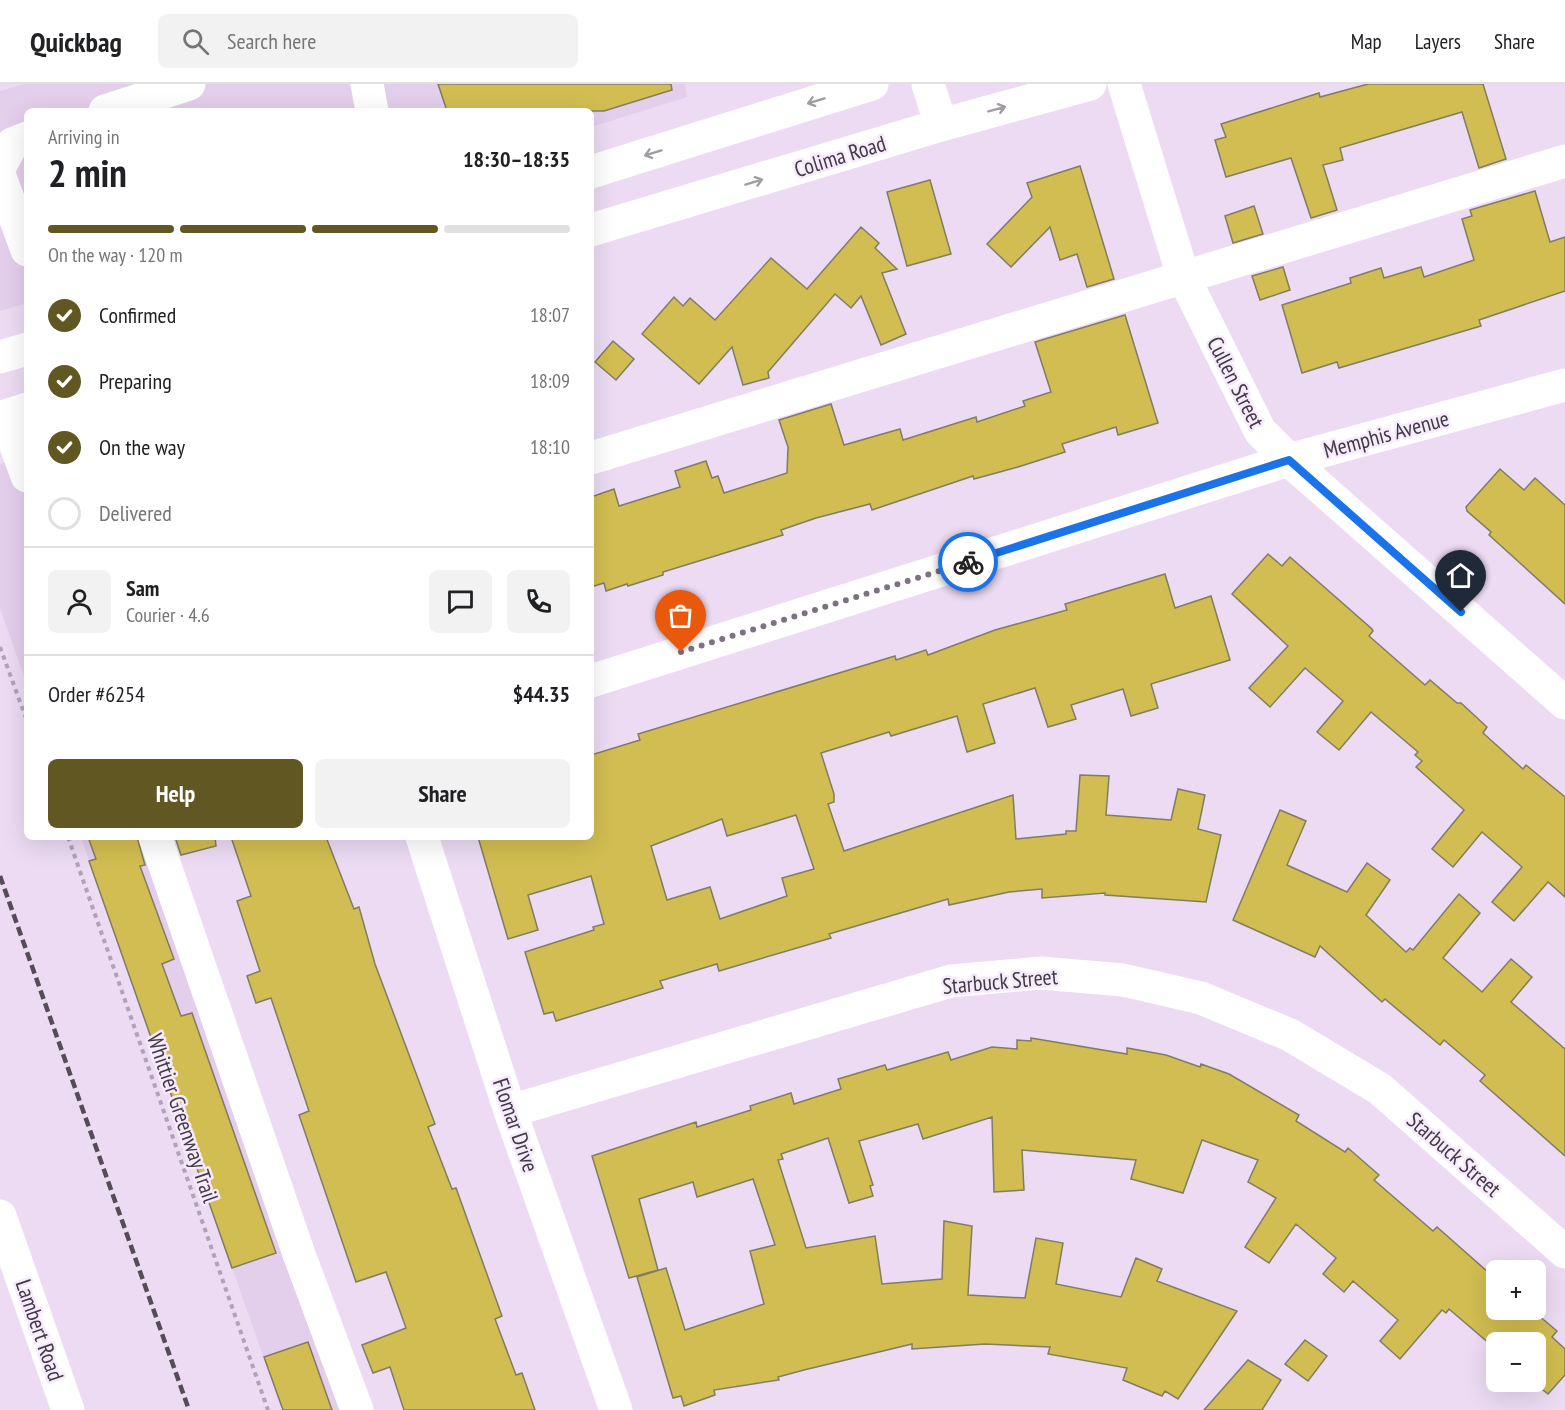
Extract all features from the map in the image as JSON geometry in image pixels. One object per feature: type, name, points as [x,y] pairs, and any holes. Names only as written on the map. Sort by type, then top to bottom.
[{"type":"street","points":[[114,108],[189,84]]},
{"type":"street","points":[[367,84],[371,108]]},
{"type":"street","points":[[594,171],[872,84]]},
{"type":"street","points":[[928,84],[941,125]]},
{"type":"street","name":"Colima Road","points":[[594,229],[941,125],[1090,84]]},
{"type":"street","name":"Cullen Street","points":[[1124,84],[1183,276],[1260,431],[1289,460],[1565,703]]},
{"type":"street","points":[[0,166],[12,144],[24,139]]},
{"type":"street","points":[[594,457],[1565,161]]},
{"type":"street","points":[[0,177],[24,242]]},
{"type":"street","points":[[0,357],[24,350]]},
{"type":"street","name":"Memphis Avenue","points":[[594,680],[1289,460],[1565,386]]},
{"type":"street","points":[[11,414],[24,464]]},
{"type":"street","points":[[156,840],[299,1254],[357,1410]]},
{"type":"street","name":"Flomar Drive","points":[[423,840],[510,1111],[616,1410]]},
{"type":"street","name":"Starbuck Street","points":[[510,1111],[951,981],[1041,973],[1123,980],[1202,998],[1290,1035],[1380,1089],[1565,1252]]},
{"type":"street","name":"Lambert Road","points":[[0,1216],[68,1410]]},
{"type":"path","points":[[0,647],[24,713]]},
{"type":"path","name":"Whittier Greenway Trail","points":[[69,840],[268,1410]]},
{"type":"shaded area","points":[[25,84],[685,84],[687,97],[594,126],[594,108],[24,108],[24,304],[0,311],[0,91]]},
{"type":"shaded area","points":[[24,457],[24,676],[0,608],[0,464]]},
{"type":"shaded area","points":[[82,840],[171,840],[372,1410],[282,1410]]},
{"type":"building","points":[[438,84],[671,84],[672,90],[604,111],[594,111],[594,108],[446,108]]},
{"type":"building","points":[[1368,84],[1483,84],[1506,159],[1479,168],[1462,112],[1340,148],[1343,160],[1323,165],[1337,210],[1311,218],[1291,158],[1226,177],[1215,140],[1226,137],[1221,124],[1319,93],[1320,97]]},
{"type":"building","points":[[1080,166],[1114,279],[1087,287],[1077,254],[1060,260],[1050,227],[1011,267],[987,244],[1032,197],[1027,183]]},
{"type":"building","points":[[930,180],[951,254],[907,266],[887,192]]},
{"type":"building","points":[[1535,191],[1550,242],[1565,237],[1565,291],[1479,320],[1481,326],[1339,368],[1337,362],[1302,373],[1282,305],[1351,283],[1350,278],[1381,268],[1384,278],[1421,267],[1424,277],[1474,260],[1462,219],[1472,216],[1470,210]]},
{"type":"building","points":[[1254,206],[1263,234],[1233,243],[1225,216]]},
{"type":"building","points":[[861,227],[879,243],[875,248],[897,269],[882,273],[906,334],[881,345],[861,296],[851,308],[835,294],[768,372],[769,378],[743,385],[732,347],[699,384],[642,334],[674,297],[683,306],[690,298],[715,320],[771,258],[807,289]]},
{"type":"building","points":[[1283,267],[1290,290],[1260,300],[1252,276]]},
{"type":"building","points":[[1125,315],[1158,423],[1118,435],[1116,427],[1062,444],[1065,452],[1018,467],[974,479],[973,476],[872,510],[870,504],[816,518],[781,530],[783,535],[663,572],[663,575],[628,586],[627,584],[606,591],[604,583],[594,586],[594,496],[614,489],[619,506],[680,487],[675,471],[706,461],[712,478],[718,476],[724,493],[787,473],[788,447],[779,420],[831,404],[844,445],[900,429],[903,440],[976,417],[977,422],[1025,406],[1023,401],[1051,392],[1035,342]]},
{"type":"building","points":[[613,341],[634,359],[616,380],[595,362]]},
{"type":"building","points":[[1500,469],[1524,490],[1535,478],[1565,505],[1565,604],[1489,535],[1491,532],[1467,511],[1466,507]]},
{"type":"building","points":[[1268,554],[1282,566],[1290,557],[1372,629],[1369,636],[1425,685],[1430,680],[1457,703],[1461,703],[1487,727],[1483,733],[1523,769],[1526,765],[1565,797],[1565,897],[1548,882],[1514,921],[1492,902],[1522,867],[1482,832],[1453,867],[1432,849],[1464,810],[1416,767],[1422,761],[1415,755],[1418,752],[1371,712],[1339,750],[1317,732],[1343,701],[1305,668],[1270,707],[1249,688],[1288,646],[1232,594]]},
{"type":"building","points":[[1165,574],[1175,608],[1211,596],[1230,660],[1151,684],[1158,708],[1131,716],[1123,689],[1071,705],[1076,719],[1048,727],[1035,688],[983,704],[995,743],[967,752],[957,716],[891,736],[889,732],[821,753],[834,794],[834,802],[828,804],[844,851],[1013,795],[1016,839],[1066,834],[1066,831],[1076,831],[1080,775],[1109,776],[1106,815],[1171,820],[1178,789],[1205,795],[1198,829],[1221,835],[1206,902],[1105,895],[1105,893],[1042,898],[1042,889],[1009,892],[949,905],[948,899],[829,934],[831,938],[719,971],[717,964],[660,981],[663,988],[556,1021],[553,1012],[544,1014],[525,952],[594,930],[593,927],[604,924],[591,876],[528,895],[538,930],[508,939],[479,840],[594,840],[594,754],[640,740],[638,734],[895,656],[896,660],[926,650],[928,655],[995,630],[1067,610],[1065,604]],"holes":[[[796,815],[814,869],[782,878],[787,896],[720,919],[710,887],[667,900],[651,846],[722,819],[727,836]]]},
{"type":"building","points":[[1280,810],[1306,821],[1287,865],[1347,892],[1367,863],[1390,880],[1366,915],[1406,952],[1410,948],[1413,950],[1459,894],[1480,913],[1443,958],[1482,992],[1511,959],[1532,977],[1511,1002],[1565,1049],[1565,1156],[1480,1081],[1485,1075],[1444,1040],[1440,1045],[1385,999],[1382,1002],[1320,946],[1315,957],[1233,920]]},
{"type":"building","points":[[89,840],[138,840],[145,865],[140,866],[174,959],[162,964],[181,1016],[192,1013],[276,1253],[232,1268],[89,861],[96,859]]},
{"type":"building","points":[[176,840],[215,840],[216,846],[181,855]]},
{"type":"building","points":[[232,840],[327,840],[354,909],[359,907],[375,964],[435,1124],[428,1127],[452,1189],[456,1188],[502,1316],[495,1319],[516,1375],[522,1373],[535,1410],[404,1410],[390,1367],[373,1373],[362,1345],[406,1328],[386,1272],[356,1282],[299,1115],[309,1111],[271,998],[256,1003],[247,976],[260,971],[237,901],[251,896]]},
{"type":"building","points":[[1031,1038],[1127,1054],[1127,1048],[1166,1055],[1200,1067],[1201,1064],[1229,1074],[1299,1115],[1296,1121],[1345,1152],[1348,1148],[1379,1175],[1374,1180],[1433,1231],[1437,1227],[1486,1270],[1486,1320],[1544,1320],[1557,1331],[1552,1337],[1565,1349],[1565,1375],[1548,1394],[1546,1392],[1546,1332],[1486,1332],[1486,1341],[1449,1309],[1446,1313],[1442,1310],[1400,1359],[1380,1341],[1398,1320],[1353,1281],[1344,1292],[1323,1274],[1336,1258],[1296,1224],[1269,1263],[1245,1247],[1276,1198],[1248,1182],[1258,1160],[1202,1140],[1183,1193],[1131,1179],[1136,1160],[1022,1150],[1024,1190],[994,1192],[992,1117],[923,1139],[918,1124],[859,1141],[873,1185],[870,1186],[873,1196],[849,1203],[828,1138],[781,1154],[783,1159],[778,1160],[806,1248],[875,1236],[882,1284],[942,1279],[944,1221],[972,1226],[968,1295],[1025,1298],[1036,1238],[1063,1243],[1056,1284],[1121,1297],[1136,1258],[1162,1269],[1157,1281],[1237,1311],[1178,1399],[1165,1391],[1162,1396],[1123,1380],[1127,1368],[1048,1354],[1050,1347],[985,1344],[912,1349],[912,1344],[778,1377],[779,1380],[714,1390],[715,1395],[684,1406],[681,1396],[673,1398],[637,1277],[666,1268],[685,1330],[764,1304],[750,1251],[775,1245],[753,1179],[697,1197],[693,1182],[639,1199],[658,1270],[629,1278],[592,1156],[696,1122],[697,1127],[751,1110],[750,1106],[791,1093],[794,1104],[841,1089],[838,1079],[885,1065],[887,1070],[948,1052],[951,1060],[992,1047],[1017,1049],[1017,1040],[1031,1041]]},
{"type":"building","points":[[1305,1340],[1327,1356],[1308,1381],[1285,1364]]},
{"type":"building","points":[[308,1342],[332,1410],[283,1410],[264,1357]]},
{"type":"building","points":[[1248,1360],[1281,1380],[1262,1410],[1204,1410]]},
{"type":"railway","points":[[0,876],[189,1410]]},
{"type":"way so far","points":[[681,652],[968,562]]},
{"type":"route","points":[[968,562],[1289,460],[1461,612]]}]
